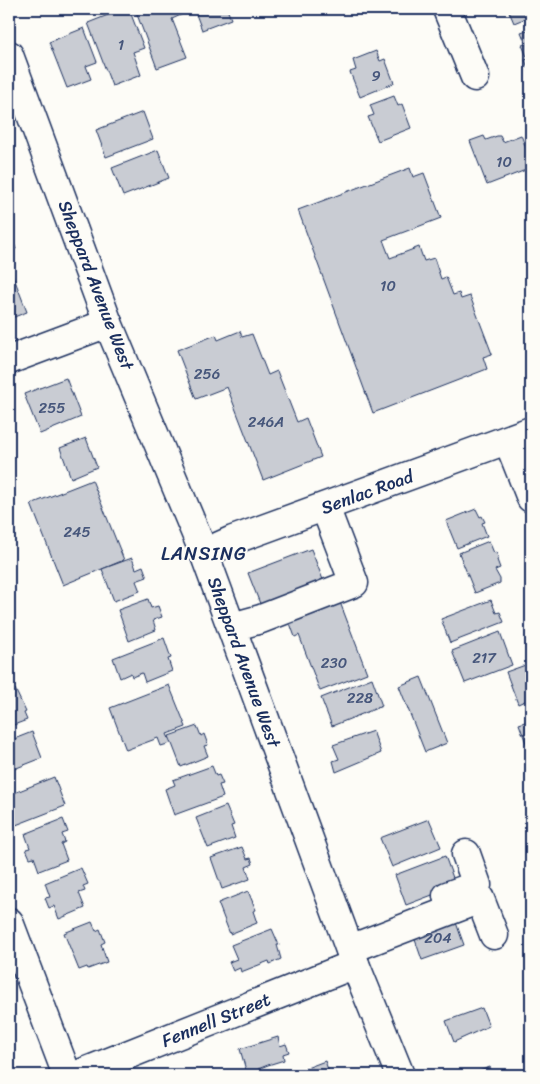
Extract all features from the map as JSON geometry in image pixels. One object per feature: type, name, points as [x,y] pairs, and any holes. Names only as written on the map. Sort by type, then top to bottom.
[{"type":"main road","points":[[447,9],[476,77]]},
{"type":"main road","name":"Sheppard Avenue West","points":[[9,55],[108,323],[204,553],[350,949],[400,1075]]},
{"type":"main road","points":[[9,360],[108,323]]},
{"type":"main road","points":[[520,436],[531,498]]},
{"type":"main road","name":"Senlac Road","points":[[204,553],[233,540],[520,436]]},
{"type":"main road","points":[[232,628],[262,619],[354,583],[326,507]]},
{"type":"main road","points":[[350,949],[477,885],[466,854]]},
{"type":"main road","points":[[350,949],[480,899],[494,935]]},
{"type":"main road","points":[[9,922],[67,1075]]},
{"type":"main road","name":"Fennell Street","points":[[77,1075],[350,949]]},
{"type":"building","points":[[123,9],[129,9],[144,48],[133,52],[141,75],[112,86],[88,23]]},
{"type":"building","points":[[135,9],[181,9],[183,14],[172,19],[187,57],[157,68]]},
{"type":"building","points":[[194,9],[227,9],[231,19],[202,30]]},
{"type":"building","points":[[508,9],[531,9],[531,16],[514,23]]},
{"type":"building","points":[[84,28],[97,62],[86,66],[91,79],[67,88],[49,42]]},
{"type":"building","points":[[531,29],[531,76],[525,60],[528,59],[522,45],[526,44],[521,32]]},
{"type":"building","points":[[376,51],[380,61],[385,59],[394,83],[360,97],[350,72],[356,70],[353,60]]},
{"type":"building","points":[[394,96],[398,106],[402,104],[411,128],[378,141],[368,117],[374,115],[370,105]]},
{"type":"building","points":[[143,112],[153,139],[106,157],[96,130]]},
{"type":"building","points":[[521,135],[531,161],[531,168],[487,185],[470,141],[484,136],[486,140],[500,136],[503,142]]},
{"type":"building","points":[[158,150],[169,178],[123,196],[112,168]]},
{"type":"building","points":[[410,168],[413,177],[424,173],[441,218],[383,240],[390,258],[419,247],[424,261],[434,258],[441,279],[446,277],[453,295],[459,293],[461,299],[470,296],[492,354],[483,357],[487,369],[373,413],[298,210]]},
{"type":"building","points":[[9,229],[16,249],[9,252]]},
{"type":"building","points":[[9,265],[27,312],[9,319]]},
{"type":"building","points":[[240,331],[242,337],[252,334],[268,375],[277,371],[297,422],[306,418],[321,457],[263,480],[227,387],[196,399],[177,350],[216,335],[218,340]]},
{"type":"building","points":[[66,378],[81,417],[40,434],[24,394]]},
{"type":"building","points":[[86,438],[97,467],[71,478],[60,448]]},
{"type":"building","points":[[92,480],[124,560],[63,585],[31,504]]},
{"type":"building","points":[[476,509],[485,522],[482,523],[487,536],[457,548],[446,521]]},
{"type":"building","points":[[489,541],[499,559],[497,560],[500,568],[495,570],[500,583],[475,593],[459,553]]},
{"type":"building","points":[[311,549],[327,590],[264,614],[248,573]]},
{"type":"building","points":[[132,558],[136,569],[143,566],[147,577],[136,581],[140,591],[114,601],[102,569]]},
{"type":"building","points":[[338,597],[367,673],[320,691],[299,635],[295,637],[287,615]]},
{"type":"building","points":[[148,599],[151,608],[158,606],[162,617],[153,620],[156,630],[129,641],[118,610]]},
{"type":"building","points":[[491,600],[496,613],[500,612],[504,622],[450,643],[441,619]]},
{"type":"building","points":[[500,632],[512,665],[465,683],[452,651]]},
{"type":"building","points":[[164,638],[171,658],[168,659],[172,671],[145,682],[142,673],[132,677],[131,673],[120,678],[113,658]]},
{"type":"building","points":[[531,663],[531,695],[526,697],[527,700],[518,704],[506,672]]},
{"type":"building","points":[[421,677],[447,743],[425,752],[399,686]]},
{"type":"building","points":[[372,678],[382,706],[332,726],[321,698]]},
{"type":"building","points":[[169,685],[186,727],[167,734],[171,743],[161,746],[158,738],[126,750],[110,708]]},
{"type":"building","points":[[15,689],[26,712],[24,713],[27,720],[11,726],[9,723],[9,691]]},
{"type":"building","points":[[531,720],[531,751],[529,751],[519,724]]},
{"type":"building","points":[[197,726],[201,736],[204,734],[208,745],[204,746],[208,756],[181,767],[169,736]]},
{"type":"building","points":[[373,731],[381,753],[336,772],[333,761],[339,759],[333,745]]},
{"type":"building","points":[[32,732],[42,758],[9,771],[9,741]]},
{"type":"building","points":[[212,766],[216,776],[219,775],[223,784],[219,785],[223,797],[174,815],[165,789],[175,785],[173,780]]},
{"type":"building","points":[[54,777],[65,806],[16,825],[9,809],[9,795]]},
{"type":"building","points":[[226,806],[234,825],[231,826],[235,838],[208,848],[196,818]]},
{"type":"building","points":[[63,819],[68,832],[62,834],[65,842],[61,844],[67,860],[39,871],[34,857],[30,858],[26,849],[30,848],[25,834]]},
{"type":"building","points":[[429,819],[441,847],[392,867],[380,838]]},
{"type":"building","points":[[242,847],[247,859],[251,858],[253,864],[246,867],[250,879],[222,889],[211,858]]},
{"type":"building","points":[[445,856],[456,886],[406,905],[395,875]]},
{"type":"building","points":[[81,868],[88,884],[83,886],[85,891],[79,893],[85,908],[59,919],[54,906],[49,908],[45,898],[50,897],[45,883]]},
{"type":"building","points":[[248,891],[256,910],[253,911],[257,923],[230,934],[218,903]]},
{"type":"building","points":[[454,917],[464,945],[422,960],[412,931]]},
{"type":"building","points":[[92,922],[96,931],[100,929],[105,942],[101,944],[107,962],[88,969],[87,967],[79,970],[64,933]]},
{"type":"building","points":[[272,929],[279,945],[277,945],[281,959],[270,964],[269,961],[241,972],[240,968],[233,971],[229,962],[237,959],[231,945]]},
{"type":"building","points":[[482,1008],[489,1026],[454,1042],[446,1021]]},
{"type":"building","points":[[278,1037],[280,1046],[286,1044],[289,1052],[283,1054],[284,1060],[247,1074],[240,1049]]},
{"type":"building","points":[[325,1061],[330,1075],[288,1075]]},
{"type":"building","points":[[490,1067],[493,1075],[469,1075]]},
{"type":"district","name":"LANSING","points":[[204,553]]}]
